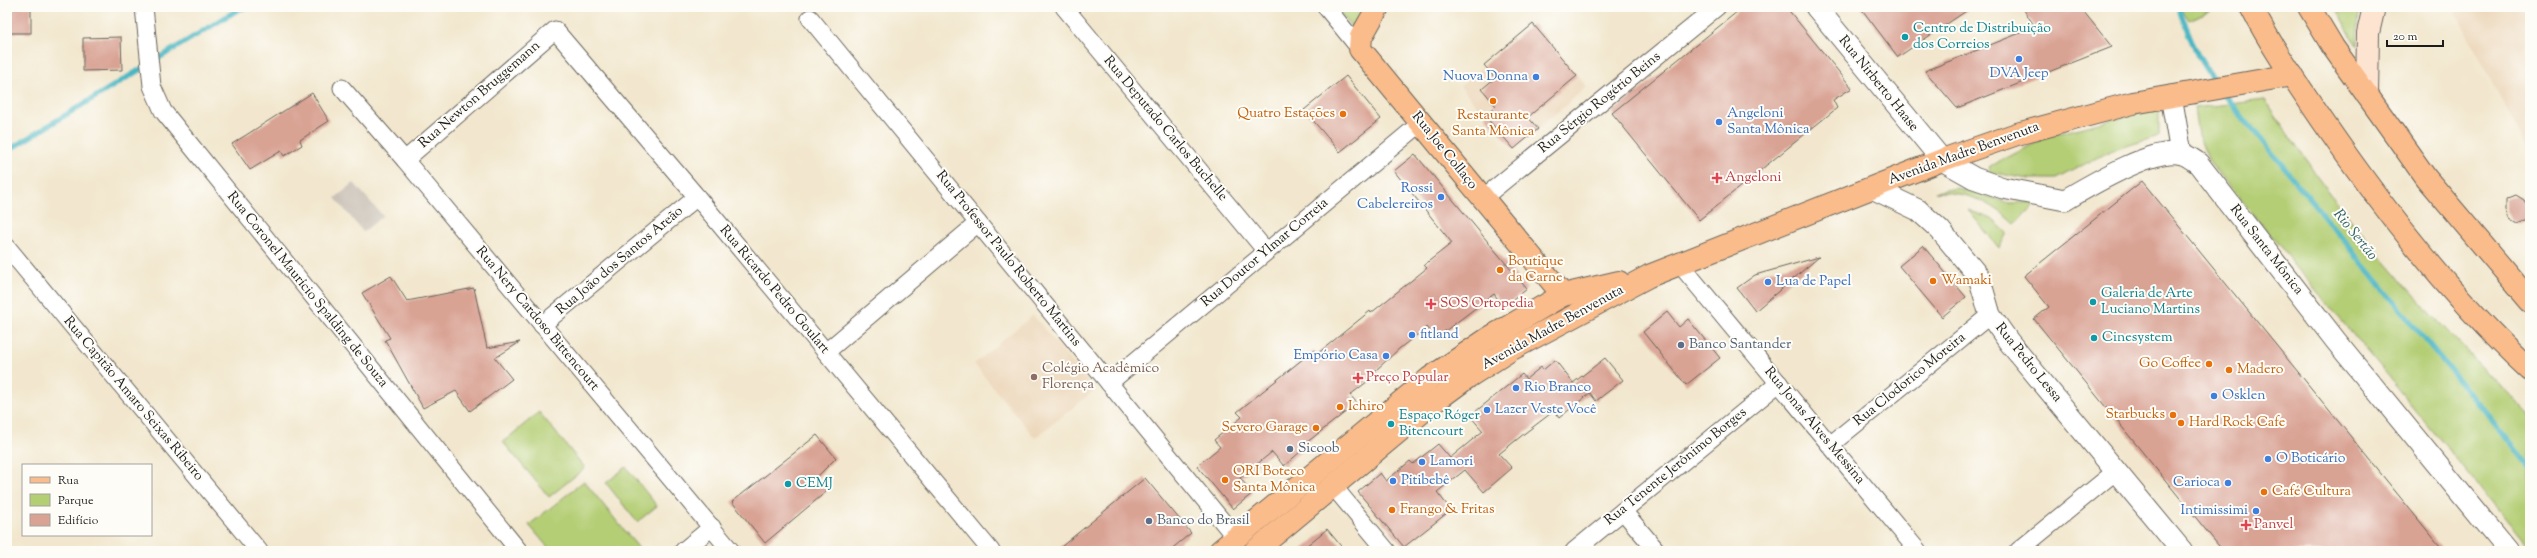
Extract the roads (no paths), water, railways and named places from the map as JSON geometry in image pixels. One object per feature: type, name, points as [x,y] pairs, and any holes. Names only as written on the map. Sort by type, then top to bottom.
[{"type":"main road","points":[[1360,49],[1364,30],[1378,7]]},
{"type":"main road","points":[[2251,7],[2292,75],[2388,212],[2462,300],[2530,370]]},
{"type":"main road","points":[[2309,7],[2367,95],[2426,178],[2530,301]]},
{"type":"main road","points":[[2367,95],[2368,33],[2374,7]]},
{"type":"main road","name":"Rua Joe Collaço","points":[[1360,49],[1563,295]]},
{"type":"main road","name":"Avenida Madre Benvenuta","points":[[1255,551],[1468,377],[1512,348],[1649,276],[1942,160],[2050,124],[2180,94],[2292,75]]},
{"type":"main road","name":"Avenida Madre Benvenuta","points":[[1228,544],[1430,378],[1489,338],[1563,295],[1649,276]]},
{"type":"street","name":"Rua Deputado Carlos Buchelle","points":[[1064,7],[1266,251]]},
{"type":"street","name":"Rua Joe Collaço","points":[[1326,7],[1360,49]]},
{"type":"street","name":"Rua Sérgio Rogério Beins","points":[[1483,198],[1718,7]]},
{"type":"street","name":"Rua Nirberto Haase","points":[[1816,7],[1942,160]]},
{"type":"street","name":"Rua Coronel Maurício Spalding de Souza","points":[[144,15],[152,86],[163,111],[519,551]]},
{"type":"street","name":"Rua Professor Paulo Roberto Martins","points":[[810,18],[1109,383],[1228,544]]},
{"type":"street","name":"Rua Newton Bruggemann","points":[[405,160],[555,30]]},
{"type":"street","name":"Rua Ricardo Pedro Goulart","points":[[555,30],[697,197],[991,551]]},
{"type":"street","name":"Rua Nery Cardoso Bittencourt","points":[[342,88],[405,160],[731,551]]},
{"type":"street","points":[[1942,160],[1974,178],[2003,188],[2065,200],[2114,171],[2154,156],[2181,153],[2180,94]]},
{"type":"street","name":"Rua Doutor Ylmar Correia","points":[[1109,383],[1421,123]]},
{"type":"street","name":"Rua Santa Mônica","points":[[2181,153],[2198,163],[2336,341],[2508,551]]},
{"type":"street","name":"Rua Pedro Lessa","points":[[1872,188],[1918,210],[1940,230],[1979,277],[1990,314],[2009,342],[2182,551]]},
{"type":"street","name":"Rua João dos Santos Areão","points":[[542,325],[697,197]]},
{"type":"street","points":[[826,352],[978,223]]},
{"type":"street","name":"Rua Capitão Amaro Seixas Ribeiro","points":[[7,247],[259,551]]},
{"type":"street","name":"Rua Jonas Alves Messina","points":[[1679,263],[1918,551]]},
{"type":"street","name":"Rua Clodorico Moreira","points":[[1830,445],[1990,314]]},
{"type":"street","name":"Rua Tenente Jerônimo Borges","points":[[1574,551],[1779,383]]},
{"type":"street","points":[[2018,551],[2116,471]]},
{"type":"street","points":[[1334,486],[1387,551]]},
{"type":"street","points":[[1623,510],[1657,551]]},
{"type":"street","points":[[683,551],[712,527]]},
{"type":"waterway","points":[[7,151],[239,9],[247,7]]},
{"type":"waterway","name":"Rio Sertão","points":[[2178,7],[2197,54],[2215,84]]},
{"type":"waterway","name":"Rio Sertão","points":[[2222,92],[2530,467]]},
{"type":"place","name":"Centro de Distribuição dos Correios","points":[[1905,37]]},
{"type":"place","name":"DVA Jeep","points":[[2019,59]]},
{"type":"place","name":"Nuova Donna","points":[[1536,77]]},
{"type":"place","name":"Restaurante Santa Mônica","points":[[1493,101]]},
{"type":"place","name":"Quatro Estações","points":[[1343,114]]},
{"type":"place","name":"Angeloni Santa Mônica","points":[[1719,122]]},
{"type":"place","name":"Angeloni","points":[[1717,178]]},
{"type":"place","name":"Rossi Cabelereiros","points":[[1441,197]]},
{"type":"place","name":"Boutique da Carne","points":[[1500,270]]},
{"type":"place","name":"Wamaki","points":[[1933,281]]},
{"type":"place","name":"Lua de Papel","points":[[1768,282]]},
{"type":"place","name":"Galeria de Arte Luciano Martins","points":[[2093,302]]},
{"type":"place","name":"SOS Ortopedia","points":[[1431,304]]},
{"type":"place","name":"fitland","points":[[1412,335]]},
{"type":"place","name":"Cinesystem","points":[[2094,338]]},
{"type":"place","name":"Banco Santander","points":[[1681,345]]},
{"type":"place","name":"Empório Casa","points":[[1386,356]]},
{"type":"place","name":"Go Coffee","points":[[2209,364]]},
{"type":"place","name":"Madero","points":[[2229,370]]},
{"type":"place","name":"Colégio Acadêmico Florença","points":[[1034,377]]},
{"type":"place","name":"Preço Popular","points":[[1358,378]]},
{"type":"place","name":"Rio Branco","points":[[1516,388]]},
{"type":"place","name":"Osklen","points":[[2214,396]]},
{"type":"place","name":"Ichiro","points":[[1340,407]]},
{"type":"place","name":"Lazer Veste Você","points":[[1487,410]]},
{"type":"place","name":"Starbucks","points":[[2173,415]]},
{"type":"place","name":"Hard Rock Cafe","points":[[2181,423]]},
{"type":"place","name":"Espaço Róger Bitencourt","points":[[1391,424]]},
{"type":"place","name":"Severo Garage","points":[[1316,428]]},
{"type":"place","name":"Sicoob","points":[[1290,449]]},
{"type":"place","name":"O Boticário","points":[[2268,459]]},
{"type":"place","name":"Lamori","points":[[1422,462]]},
{"type":"place","name":"ORI Boteco Santa Mônica","points":[[1225,480]]},
{"type":"place","name":"Pitibebê","points":[[1393,481]]},
{"type":"place","name":"Carioca","points":[[2228,483]]},
{"type":"place","name":"CEMJ","points":[[788,484]]},
{"type":"place","name":"Café Cultura","points":[[2264,492]]},
{"type":"place","name":"Frango & Fritas","points":[[1392,510]]},
{"type":"place","name":"Intimissimi","points":[[2256,511]]},
{"type":"place","name":"Banco do Brasil","points":[[1149,521]]},
{"type":"place","name":"Panvel","points":[[2246,525]]}]
